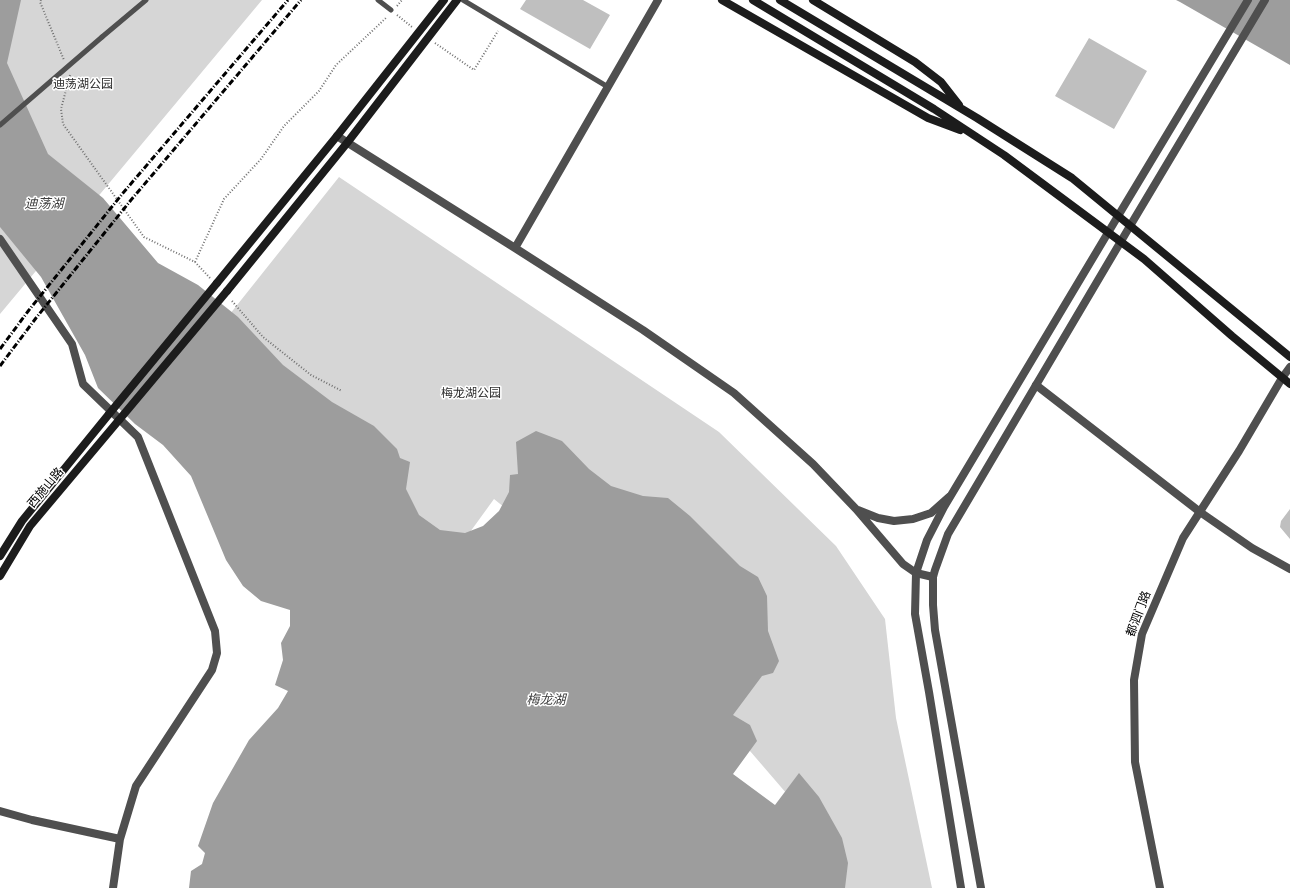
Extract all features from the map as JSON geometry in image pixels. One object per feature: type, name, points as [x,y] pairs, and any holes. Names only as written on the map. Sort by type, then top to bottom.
[{"type":"main road","name":"西施山路","points":[[0,556],[22,520],[336,136],[444,0]]},
{"type":"main road","name":"西施山路","points":[[0,576],[30,526],[119,420],[228,295],[457,0]]},
{"type":"main road","points":[[722,0],[928,118],[975,136]]},
{"type":"main road","points":[[753,0],[934,109],[1004,155],[1144,259],[1232,336],[1290,384]]},
{"type":"main road","points":[[780,0],[964,110],[1072,178],[1290,357]]},
{"type":"main road","points":[[813,0],[915,62],[941,82],[964,110]]},
{"type":"street","points":[[515,248],[658,0]]},
{"type":"street","points":[[961,888],[915,614],[916,573],[927,540],[950,497],[1248,0]]},
{"type":"street","points":[[981,888],[935,630],[934,577],[948,534],[1265,0]]},
{"type":"street","points":[[336,136],[643,330],[734,393],[813,464],[856,509],[903,564],[916,573],[934,577]]},
{"type":"street","points":[[0,239],[72,344],[83,384],[138,437],[215,631],[217,653],[212,670],[136,786],[120,839],[113,888]]},
{"type":"street","name":"都泗门路","points":[[1160,888],[1135,762],[1134,680],[1142,634],[1183,538],[1239,451],[1290,367]]},
{"type":"street","points":[[1036,385],[1200,512],[1252,548],[1290,569]]},
{"type":"street","points":[[856,509],[878,518],[894,521],[913,519],[930,513],[950,497]]},
{"type":"street","points":[[0,811],[32,820],[120,839]]},
{"type":"lane","points":[[0,125],[146,0]]},
{"type":"lane","points":[[378,0],[391,11]]},
{"type":"lane","points":[[463,0],[608,87]]},
{"type":"path","points":[[41,0],[40,2],[64,61]]},
{"type":"path","points":[[397,7],[402,0]]},
{"type":"path","points":[[195,262],[224,198],[261,159],[284,126],[318,91],[336,65],[391,11]]},
{"type":"path","points":[[474,70],[502,23]]},
{"type":"path","points":[[67,68],[70,76],[61,109],[63,124],[144,237],[195,262],[216,283]]},
{"type":"path","points":[[228,295],[263,337],[312,375],[342,391]]},
{"type":"green space","name":"迪荡湖公园","points":[[0,0],[262,0],[0,314]]},
{"type":"green space","name":"梅龙湖公园","points":[[339,177],[719,432],[836,546],[885,619],[896,718],[932,888],[828,888],[824,837],[719,715],[563,555],[494,499],[465,539],[429,539],[222,324]]},
{"type":"water","name":"梅龙湖","points":[[0,0],[21,0],[7,63],[48,154],[103,198],[158,263],[198,285],[238,317],[283,365],[332,402],[374,426],[397,449],[400,458],[410,462],[406,489],[419,515],[440,530],[465,533],[483,526],[499,511],[509,492],[510,475],[518,474],[516,442],[536,431],[562,441],[589,469],[611,486],[643,496],[668,498],[690,516],[740,566],[758,577],[767,596],[768,631],[779,661],[773,673],[762,676],[733,715],[750,725],[757,741],[733,774],[775,805],[799,773],[819,797],[842,838],[848,863],[845,888],[189,888],[191,871],[202,864],[205,853],[198,846],[213,803],[249,740],[278,708],[288,691],[275,685],[283,660],[281,643],[290,626],[290,610],[261,601],[243,586],[226,560],[191,476],[163,445],[135,424],[98,388],[85,355],[41,277],[0,227]]},
{"type":"water","points":[[1176,0],[1290,0],[1290,65],[1180,2]]},
{"type":"building","points":[[526,0],[583,0],[610,15],[590,49],[520,9]]},
{"type":"building","points":[[1089,38],[1147,71],[1114,129],[1055,96]]},
{"type":"building","points":[[1290,509],[1290,539],[1280,527],[1281,521]]},
{"type":"railway","points":[[0,349],[29,310],[123,193],[288,0]]},
{"type":"railway","points":[[0,366],[36,318],[131,200],[301,0]]},
{"type":"water label","name":"迪荡湖","points":[[44,205]]}]
